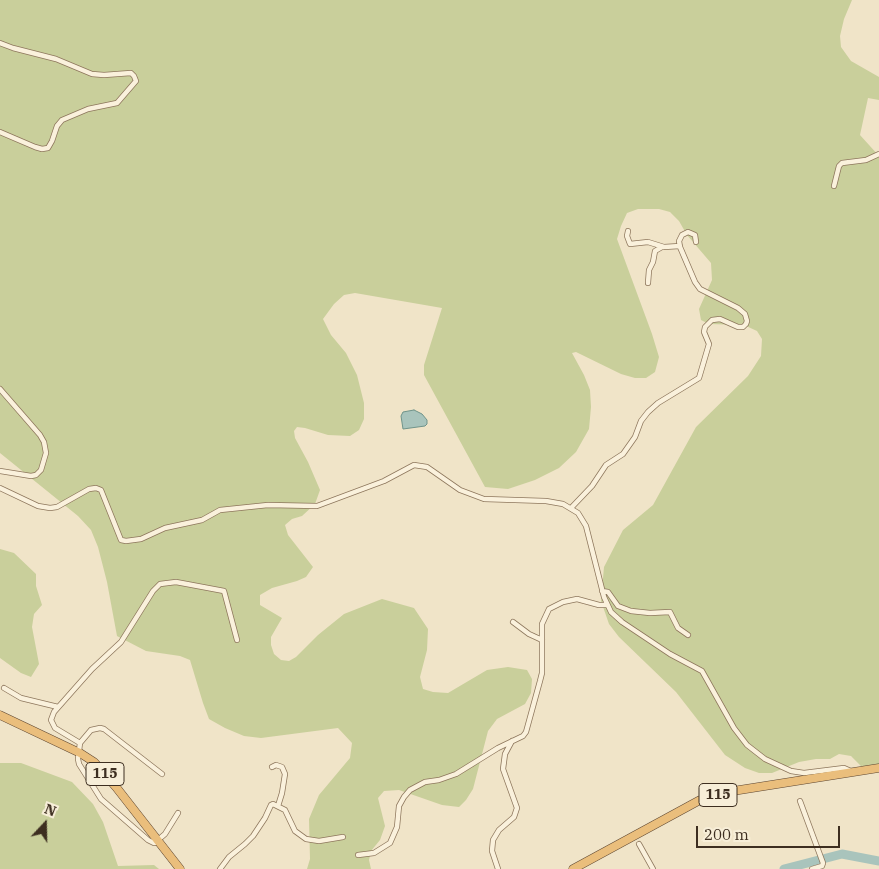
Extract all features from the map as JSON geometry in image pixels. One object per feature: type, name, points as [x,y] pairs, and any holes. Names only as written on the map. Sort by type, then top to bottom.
[{"type":"highway","name":"115","points":[[0,715],[80,753],[100,768],[180,869]]},
{"type":"highway","name":"115","points":[[573,869],[700,800],[733,791],[879,768]]},
{"type":"street","points":[[0,43],[56,59],[92,74],[131,73],[136,81],[117,103],[88,109],[62,120],[48,148],[35,147],[0,132]]},
{"type":"street","points":[[834,186],[838,166],[842,163],[866,160],[879,154]]},
{"type":"street","points":[[628,232],[627,236],[630,244],[648,242],[662,247]]},
{"type":"street","points":[[571,508],[592,486],[606,466],[623,454],[635,438],[641,421],[648,412],[658,403],[699,378],[709,344],[704,332],[705,327],[712,320],[720,318],[738,328],[746,324],[746,316],[741,310],[696,284],[680,246],[680,239],[685,233],[695,235],[696,242]]},
{"type":"street","points":[[648,283],[649,270],[653,262],[655,250],[662,247],[680,246]]},
{"type":"street","points":[[0,389],[40,435],[44,442],[46,453],[41,470],[36,475],[0,471]]},
{"type":"street","points":[[0,488],[38,506],[50,508],[56,507],[89,489],[96,488],[101,490],[121,540],[141,539],[165,528],[202,520],[220,510],[268,505],[317,506],[333,502],[414,465],[430,469],[460,490],[484,499],[563,504],[578,513],[586,526],[606,605],[611,612],[622,622],[670,654],[702,671],[737,732],[747,745],[760,755],[791,771],[804,773],[844,768],[853,772]]},
{"type":"street","points":[[80,743],[58,730],[52,724],[52,718],[58,707],[92,669],[121,642],[153,591],[160,584],[176,582],[224,591],[237,640]]},
{"type":"street","points":[[602,591],[608,592],[618,606],[631,611],[650,613],[670,612],[678,628],[688,635]]},
{"type":"street","points":[[358,855],[374,853],[390,843],[397,827],[400,806],[410,790],[425,782],[439,780],[456,774],[512,741],[521,738],[526,732],[542,672],[542,624],[549,609],[556,604],[576,599],[606,605]]},
{"type":"street","points":[[513,622],[529,634],[542,640]]},
{"type":"street","points":[[4,688],[21,698],[58,707]]},
{"type":"street","points":[[162,774],[104,729],[91,730],[80,743],[79,764],[101,799],[148,840],[154,843],[159,841],[178,813]]},
{"type":"street","points":[[498,869],[493,854],[493,840],[499,830],[514,817],[518,808],[503,769],[505,754],[512,741]]},
{"type":"street","points":[[272,767],[276,765],[282,767],[285,774],[278,806]]},
{"type":"street","points":[[800,801],[822,863],[822,866],[812,869]]},
{"type":"street","points":[[220,869],[229,857],[253,836],[271,805],[275,804],[288,814],[295,832],[306,839],[318,841],[342,837]]},
{"type":"street","points":[[639,844],[653,869]]},
{"type":"green space","points":[[0,0],[852,0],[844,19],[840,36],[841,47],[851,61],[879,77],[879,100],[868,98],[860,135],[879,156],[879,764],[862,767],[851,756],[839,754],[830,759],[799,762],[772,773],[759,773],[745,768],[725,755],[676,692],[619,637],[609,624],[601,601],[604,567],[623,530],[653,505],[696,427],[748,376],[761,356],[762,339],[757,331],[744,325],[709,324],[701,320],[699,309],[712,280],[711,263],[687,235],[679,221],[670,212],[659,209],[638,209],[627,213],[617,239],[659,357],[655,372],[646,378],[635,378],[621,374],[576,352],[572,353],[590,390],[589,429],[576,452],[559,468],[535,480],[508,489],[485,487],[424,375],[424,365],[442,308],[355,293],[344,295],[334,304],[323,319],[331,335],[346,353],[357,375],[364,403],[364,419],[359,430],[350,436],[328,435],[297,427],[294,431],[295,438],[320,490],[315,504],[302,516],[292,519],[285,525],[288,535],[313,567],[306,577],[272,588],[260,595],[260,605],[282,618],[271,637],[274,654],[281,660],[289,661],[296,657],[318,635],[344,614],[382,599],[414,608],[428,629],[427,650],[420,677],[423,689],[448,693],[487,670],[508,667],[527,670],[532,679],[531,693],[525,704],[497,719],[488,731],[473,789],[459,807],[442,805],[399,790],[384,791],[378,798],[385,826],[380,840],[371,851],[369,860],[371,869],[307,869],[310,859],[309,819],[319,795],[350,758],[352,743],[338,728],[261,738],[244,736],[209,719],[190,660],[180,656],[146,651],[117,636],[107,582],[98,547],[91,530],[78,516],[0,453]]},
{"type":"green space","points":[[0,549],[14,553],[36,574],[36,586],[42,605],[34,614],[32,627],[39,664],[31,677],[21,673],[0,658]]},
{"type":"green space","points":[[0,763],[21,763],[72,782],[93,804],[103,822],[118,866],[154,865],[159,869],[0,869]]},
{"type":"water","points":[[414,410],[422,414],[427,420],[427,424],[425,426],[403,429],[401,416],[403,412]]},
{"type":"waterway","points":[[784,869],[842,854],[879,861]]}]
